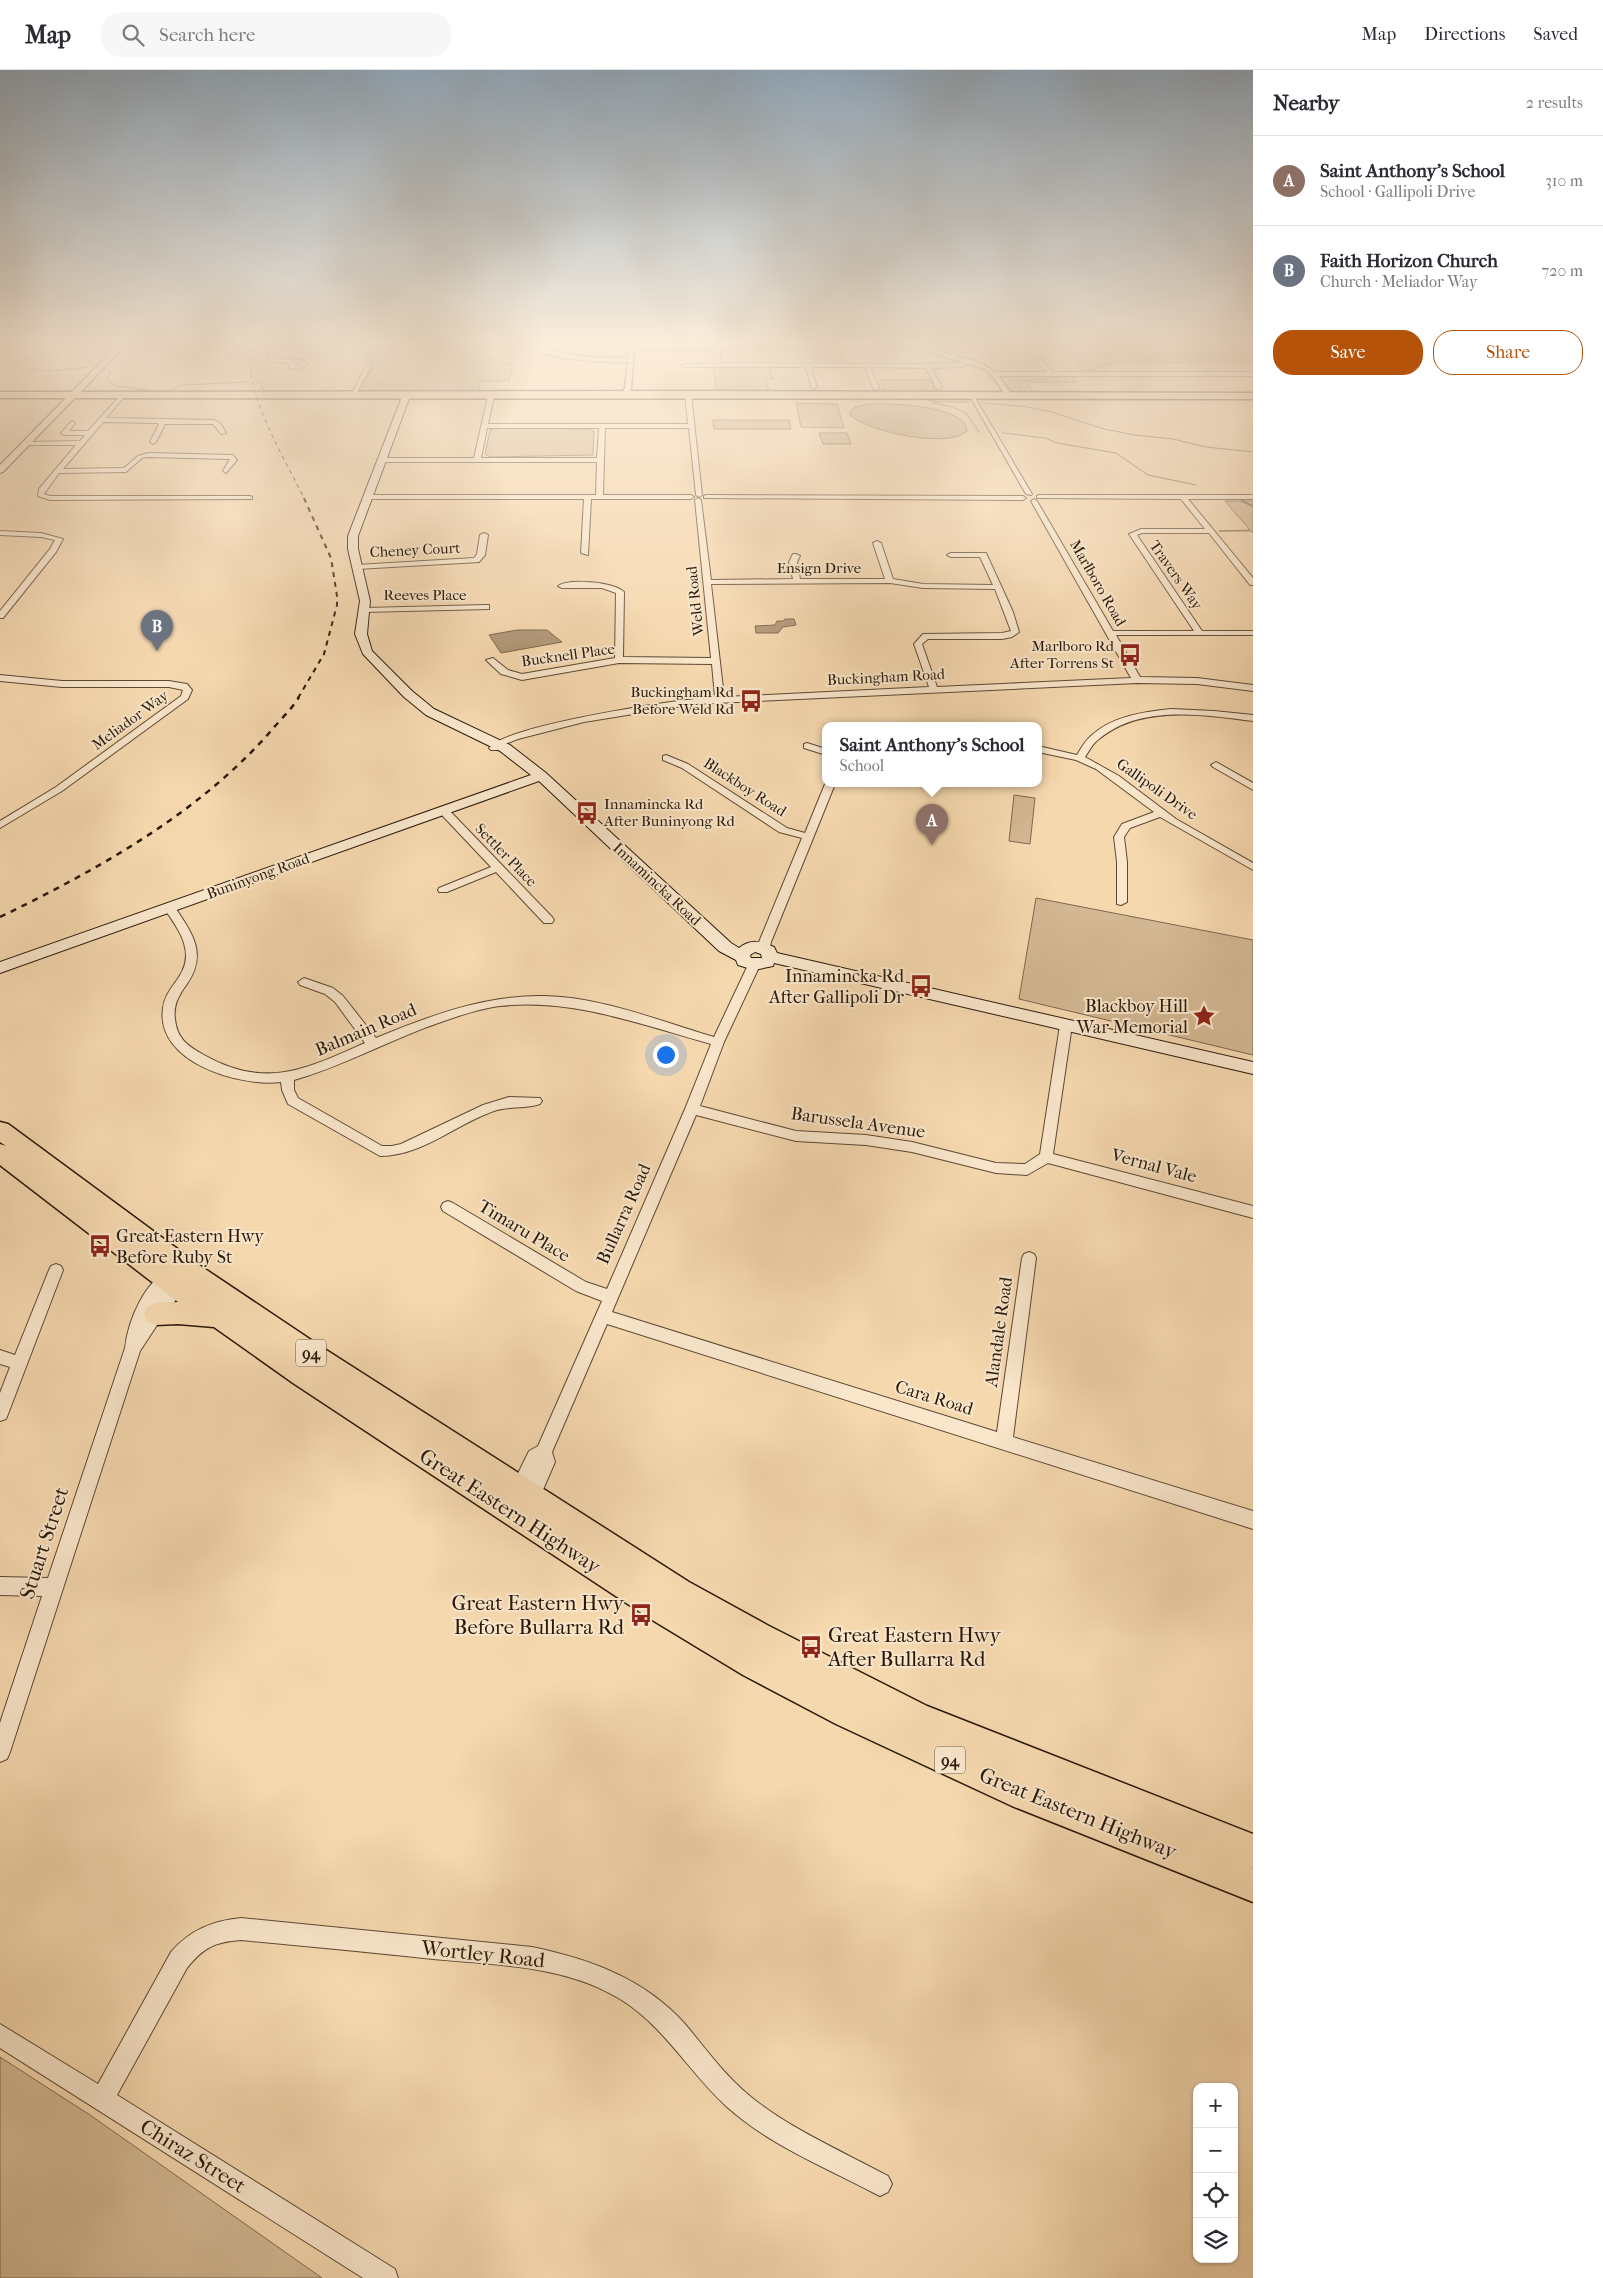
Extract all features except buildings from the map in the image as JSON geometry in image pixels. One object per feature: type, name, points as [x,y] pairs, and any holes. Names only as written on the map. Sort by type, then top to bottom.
[{"type":"highway","name":"Great Eastern Highway","points":[[0,1130],[180,1277],[219,1318],[520,1503],[758,1637],[836,1678],[935,1725],[1253,1851]]},
{"type":"highway","name":"Great Eastern Highway","points":[[0,1153],[180,1277],[322,1361],[520,1503],[659,1608],[754,1664],[846,1713],[1024,1794],[1253,1885]]},
{"type":"highway","points":[[156,1314],[188,1313],[219,1318]]},
{"type":"main road","points":[[0,470],[24,445]]},
{"type":"main road","points":[[387,445],[353,536],[353,549],[365,600],[361,634],[367,652],[418,703],[430,712],[469,732],[472,737],[498,748]]},
{"type":"main road","name":"Innamincka Road","points":[[498,748],[517,758],[539,774],[725,947],[755,956],[815,966],[1253,1068]]},
{"type":"main road","name":"Buninyong Road","points":[[0,968],[516,784],[539,774]]},
{"type":"street","points":[[79,445],[41,490],[40,495],[50,498],[250,498]]},
{"type":"street","points":[[477,460],[480,445]]},
{"type":"street","points":[[599,497],[601,445]]},
{"type":"street","name":"Weld Road","points":[[693,445],[720,699]]},
{"type":"street","name":"Marlboro Road","points":[[1000,445],[1137,680]]},
{"type":"street","points":[[58,470],[126,470],[140,457],[148,455],[233,457],[234,460],[226,471]]},
{"type":"street","points":[[381,460],[601,460]]},
{"type":"street","points":[[368,497],[1253,497]]},
{"type":"street","points":[[584,553],[588,497]]},
{"type":"street","points":[[1183,497],[1250,575],[1253,583]]},
{"type":"street","name":"Travers Way","points":[[1200,634],[1131,531],[1211,530]]},
{"type":"street","points":[[0,533],[42,535],[59,539],[53,550],[0,616]]},
{"type":"street","name":"Cheney Court","points":[[357,567],[476,560],[481,555],[484,535]]},
{"type":"street","name":"Ensign Drive","points":[[708,582],[890,581],[877,543]]},
{"type":"street","points":[[934,690],[918,644],[926,636],[1002,636],[1015,632],[1009,612],[983,555],[951,555]]},
{"type":"street","points":[[796,556],[793,562],[797,582]]},
{"type":"street","points":[[890,581],[923,586],[997,587]]},
{"type":"street","points":[[562,586],[610,586],[617,588],[620,592],[619,660]]},
{"type":"street","name":"Reeves Place","points":[[364,610],[486,607]]},
{"type":"street","points":[[1111,633],[1253,633]]},
{"type":"street","name":"Bucknell Place","points":[[490,660],[495,666],[522,678],[619,660],[715,661]]},
{"type":"street","name":"Meliador Way","points":[[0,678],[62,684],[169,684],[184,686],[188,690],[185,697],[67,783],[0,825]]},
{"type":"street","name":"Buckingham Road","points":[[498,748],[524,736],[604,715],[669,704],[720,699],[1137,680],[1197,681],[1253,688]]},
{"type":"street","points":[[1079,758],[1095,737],[1114,725],[1131,719],[1174,712],[1207,713],[1253,718]]},
{"type":"street","points":[[807,746],[822,751]]},
{"type":"street","name":"Gallipoli Drive","points":[[1042,750],[1079,758],[1116,778],[1160,813],[1253,867]]},
{"type":"street","name":"Blackboy Road","points":[[666,758],[685,766],[783,830],[809,837]]},
{"type":"street","points":[[1216,765],[1252,785]]},
{"type":"street","points":[[755,956],[765,942],[829,787]]},
{"type":"street","name":"Settler Place","points":[[443,810],[548,920]]},
{"type":"street","points":[[1120,902],[1122,862],[1119,837],[1126,826],[1160,813]]},
{"type":"street","points":[[443,890],[497,868]]},
{"type":"street","name":"Balmain Road","points":[[170,908],[192,948],[192,960],[188,973],[170,1002],[169,1020],[172,1032],[180,1045],[220,1070],[261,1079],[287,1078],[312,1072],[373,1044],[445,1016],[498,1002],[546,1000],[600,1009],[718,1042]]},
{"type":"street","name":"Bullarra Road","points":[[520,1503],[547,1462],[544,1452],[692,1109],[755,956]]},
{"type":"street","points":[[304,982],[329,991],[339,999],[373,1044]]},
{"type":"street","points":[[1046,1157],[1066,1025]]},
{"type":"street","points":[[287,1078],[288,1090],[293,1101],[380,1151],[404,1148],[488,1108],[509,1102],[535,1101]]},
{"type":"street","name":"Barussela Avenue","points":[[692,1109],[796,1136],[866,1140],[912,1147],[996,1168],[1027,1170],[1046,1157]]},
{"type":"street","name":"Vernal Vale","points":[[1046,1157],[1253,1212]]},
{"type":"street","name":"Timaru Place","points":[[448,1207],[581,1287],[610,1297]]},
{"type":"street","name":"Alandale Road","points":[[1004,1441],[1029,1258]]},
{"type":"street","points":[[0,1414],[56,1270]]},
{"type":"street","name":"Stuart Street","points":[[132,1348],[180,1277]]},
{"type":"street","name":"Stuart Street","points":[[0,1752],[52,1588],[132,1348],[134,1329],[143,1310],[180,1277]]},
{"type":"street","name":"Cara Road","points":[[602,1316],[1253,1520]]},
{"type":"street","points":[[0,1357],[20,1363]]},
{"type":"street","points":[[0,1586],[52,1588]]},
{"type":"street","name":"Wortley Road","points":[[103,2098],[179,1960],[190,1945],[214,1933],[241,1929],[532,1958],[563,1963],[594,1973],[623,1987],[650,2005],[719,2083],[742,2105],[787,2134],[880,2184]]},
{"type":"street","name":"Chiraz Street","points":[[0,2035],[103,2098],[386,2278]]},
{"type":"shaded area","points":[[487,445],[593,445],[593,455],[490,457],[485,454]]},
{"type":"shaded area","points":[[1225,501],[1253,501],[1253,533],[1251,531],[1219,531],[1250,530]]},
{"type":"shaded area","points":[[794,619],[796,625],[783,627],[778,633],[756,633],[755,626],[775,625],[777,621]]},
{"type":"shaded area","points":[[517,630],[547,630],[562,642],[501,653],[489,635]]},
{"type":"shaded area","points":[[1014,795],[1035,798],[1030,844],[1009,841]]},
{"type":"shaded area","points":[[1036,898],[1253,940],[1253,1055],[1019,999]]},
{"type":"shaded area","points":[[0,2057],[90,2115],[322,2278],[0,2278]]},
{"type":"waterway","points":[[1069,445],[1116,453],[1148,475],[1196,485]]},
{"type":"waterway","points":[[1198,445],[1253,452]]},
{"type":"waterway","points":[[1242,501],[1253,506]]},
{"type":"railway","points":[[277,445],[303,496]]},
{"type":"railway","points":[[298,698],[324,654],[337,605],[331,558],[303,496]]},
{"type":"railway","points":[[0,917],[73,880],[144,838],[179,814],[242,762],[299,697]]},
{"type":"place","name":"Faith Horizon Church","points":[[157,651]]},
{"type":"place","name":"Marlboro Rd After Torrens St","points":[[1130,655]]},
{"type":"place","name":"Buckingham Rd Before Weld Rd","points":[[751,701]]},
{"type":"place","name":"Innamincka Rd After Buninyong Rd","points":[[587,813]]},
{"type":"place","name":"Saint Anthony's School","points":[[932,845]]},
{"type":"place","name":"Innamincka Rd After Gallipoli Dr","points":[[921,986]]},
{"type":"place","name":"Blackboy Hill War Memorial","points":[[1204,1016]]},
{"type":"place","name":"Great Eastern Hwy Before Ruby St","points":[[100,1246]]},
{"type":"place","name":"Great Eastern Hwy Before Bullarra Rd","points":[[641,1615]]},
{"type":"place","name":"Great Eastern Hwy After Bullarra Rd","points":[[811,1647]]}]
